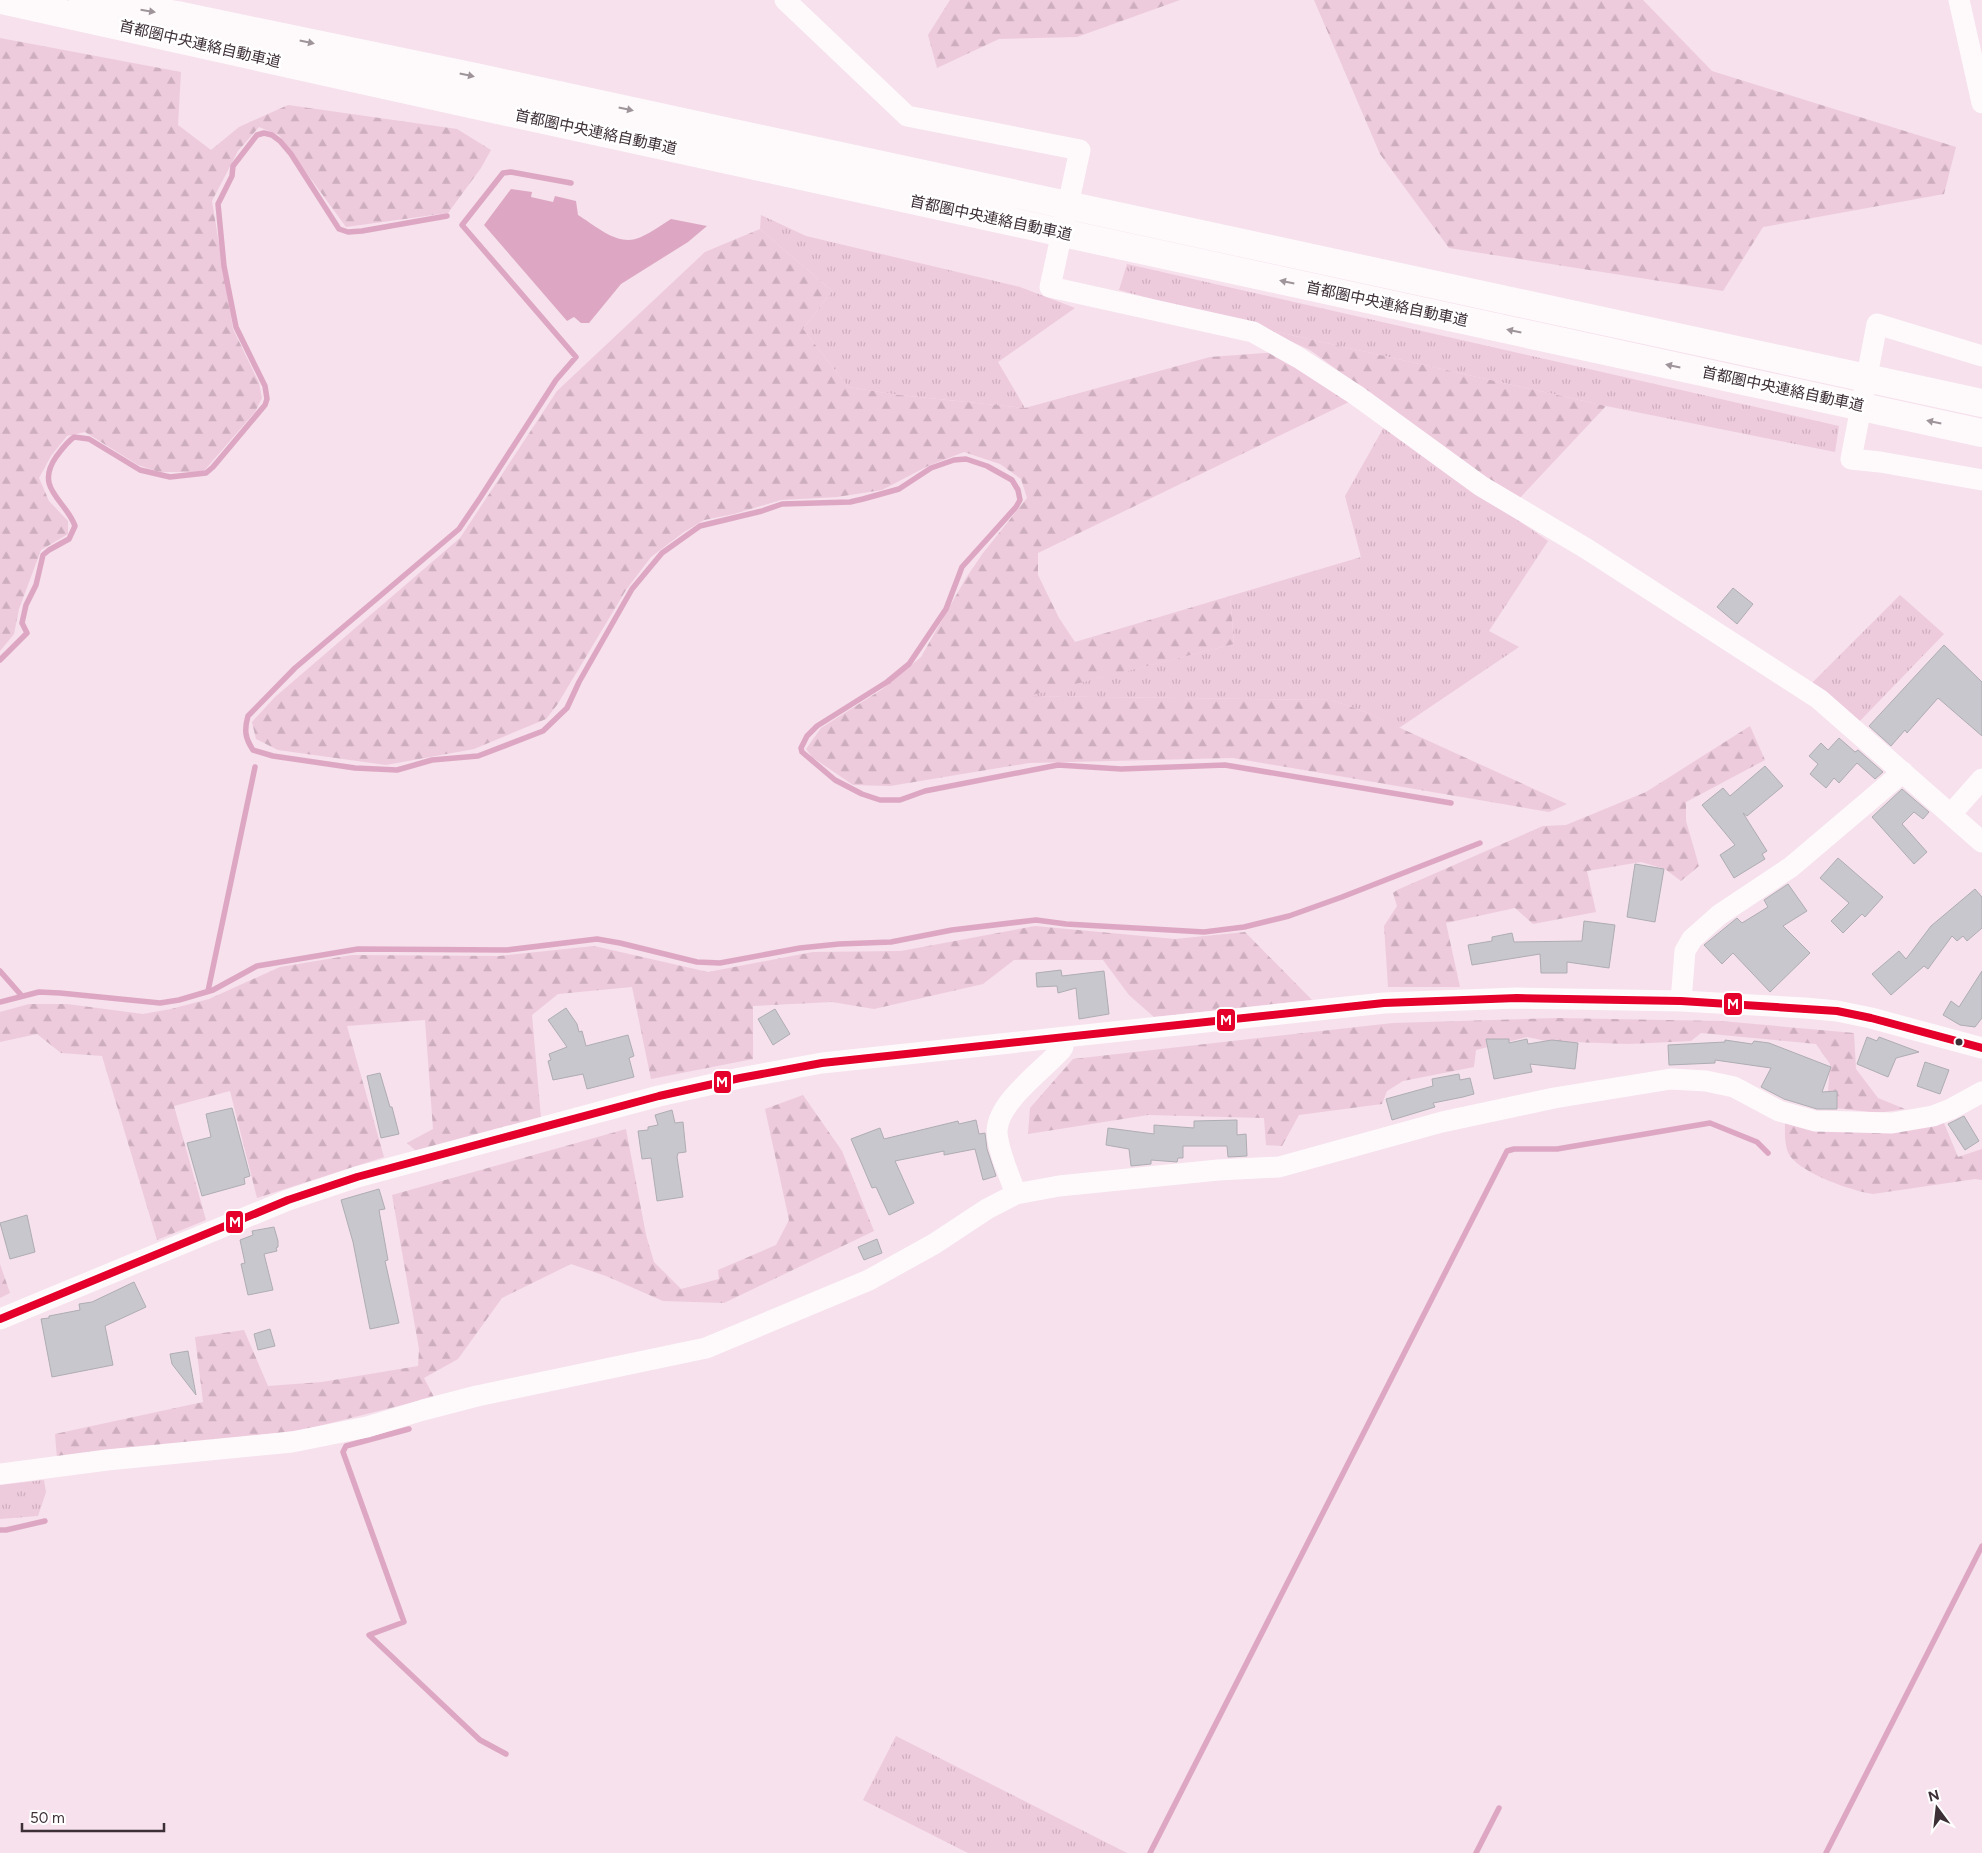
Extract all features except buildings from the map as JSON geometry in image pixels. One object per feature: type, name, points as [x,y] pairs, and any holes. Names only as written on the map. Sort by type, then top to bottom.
[{"type":"highway","name":"首都圏中央連絡自動車道","points":[[2,0],[543,120],[1982,433]]},
{"type":"highway","name":"首都圏中央連絡自動車道","points":[[83,0],[177,15],[480,78],[1982,403]]},
{"type":"street","points":[[784,0],[907,116],[1080,150],[1050,286],[1253,332],[1299,358],[1356,395],[1481,486],[1587,550],[1819,699],[1982,842]]},
{"type":"street","points":[[1959,0],[1982,103]]},
{"type":"street","points":[[1982,356],[1877,324],[1851,459],[1880,462],[1982,480]]},
{"type":"street","points":[[1680,1002],[1685,952],[1692,939],[1719,915],[1791,867],[1903,772]]},
{"type":"street","points":[[1951,814],[1982,779]]},
{"type":"street","points":[[0,1319],[288,1200],[348,1179],[659,1096],[740,1078],[822,1063],[1384,1003],[1517,998],[1680,1002],[1837,1011],[1871,1018],[1982,1048]]},
{"type":"street","points":[[1016,1194],[999,1142],[997,1130],[1002,1113],[1023,1087],[1061,1050],[1063,1038]]},
{"type":"street","points":[[0,1474],[117,1459],[292,1442],[368,1427],[422,1410],[477,1396],[706,1348],[869,1280],[934,1244],[987,1209],[1016,1194],[1059,1186],[1218,1170],[1279,1167],[1442,1122],[1554,1098],[1671,1079],[1706,1081],[1734,1087],[1779,1110],[1815,1121],[1892,1123],[1933,1116],[1982,1092]]},
{"type":"green space","points":[[950,0],[1180,0],[1077,37],[999,39],[937,68],[928,35]]},
{"type":"green space","points":[[1314,0],[1643,0],[1712,71],[1956,147],[1944,194],[1763,227],[1723,291],[1449,248],[1380,154]]},
{"type":"green space","points":[[0,38],[181,72],[178,125],[211,150],[239,127],[288,105],[457,129],[491,150],[481,168],[448,213],[346,227],[279,135],[259,127],[238,151],[212,201],[233,329],[259,383],[262,398],[255,412],[203,472],[159,472],[138,465],[85,432],[67,436],[51,456],[39,478],[49,501],[68,521],[68,534],[41,550],[19,609],[14,634],[0,651]]},
{"type":"green space","points":[[761,215],[806,236],[1020,287],[1075,308],[998,362],[1025,408],[899,395],[848,387],[803,329],[832,291],[760,229]]},
{"type":"green space","points":[[760,229],[832,291],[803,329],[848,387],[899,395],[1025,408],[1210,357],[1280,352],[1349,402],[1038,553],[1038,575],[1059,618],[1075,642],[1230,596],[1234,644],[1028,696],[1331,700],[1363,711],[1567,804],[1549,812],[1233,758],[1029,763],[890,786],[853,785],[812,757],[806,749],[821,728],[881,690],[921,657],[966,578],[983,553],[1027,498],[1021,479],[1000,464],[964,452],[928,466],[882,490],[837,497],[781,500],[734,514],[704,520],[684,532],[651,557],[626,590],[557,705],[546,719],[474,749],[386,765],[278,750],[256,739],[252,722],[275,697],[460,538],[557,391],[705,252]]},
{"type":"green space","points":[[1127,264],[1839,426],[1835,452],[1606,406],[1264,329],[1119,290]]},
{"type":"green space","points":[[1264,329],[1606,406],[1517,501],[1310,350]]},
{"type":"green space","points":[[1384,427],[1548,541],[1489,631],[1519,647],[1399,728],[1363,711],[1331,700],[1026,696],[1234,644],[1230,596],[1361,557],[1345,496]]},
{"type":"green space","points":[[1900,595],[1944,634],[1857,724],[1811,684]]},
{"type":"green space","points":[[1750,726],[1765,760],[1686,802],[1686,821],[1699,866],[1681,881],[1665,869],[1641,862],[1587,871],[1596,912],[1533,924],[1515,908],[1446,923],[1460,987],[1388,987],[1384,926],[1397,906],[1393,893],[1397,890],[1543,826],[1566,825],[1646,792]]},
{"type":"green space","points":[[1035,926],[1175,939],[1245,932],[1312,1000],[1154,1017],[1129,995],[1103,960],[1014,960],[983,984],[874,1009],[832,1002],[753,1006],[753,1059],[651,1079],[632,987],[558,994],[532,1015],[541,1118],[416,1151],[407,1143],[433,1129],[425,1020],[347,1026],[384,1157],[257,1198],[230,1091],[174,1106],[206,1220],[157,1240],[102,1056],[61,1053],[37,1034],[0,1042],[0,1012],[29,1004],[67,1004],[143,1014],[209,999],[280,967],[352,955],[499,956],[594,946],[708,972],[813,952],[901,951]]},
{"type":"green space","points":[[1557,1018],[1721,1021],[1854,1033],[1856,1069],[1878,1098],[1905,1109],[1878,1113],[1827,1107],[1830,1064],[1816,1044],[1701,1033],[1691,1041],[1628,1044],[1546,1041],[1527,1037],[1476,1050],[1474,1067],[1403,1081],[1387,1091],[1382,1104],[1299,1115],[1282,1146],[1266,1145],[1264,1118],[1148,1115],[1028,1134],[1030,1108],[1073,1059],[1393,1023]]},
{"type":"green space","points":[[803,1095],[842,1151],[874,1231],[724,1303],[663,1301],[606,1276],[571,1264],[502,1298],[458,1359],[424,1378],[434,1397],[303,1430],[57,1458],[55,1434],[203,1402],[195,1337],[244,1330],[268,1386],[322,1382],[418,1366],[419,1349],[392,1195],[626,1129],[646,1235],[654,1262],[681,1289],[719,1279],[718,1270],[776,1245],[789,1220],[765,1109]]},
{"type":"green space","points":[[1785,1122],[1944,1123],[1958,1157],[1982,1149],[1982,1180],[1975,1179],[1873,1194],[1853,1189],[1828,1181],[1796,1163],[1790,1156],[1787,1148]]},
{"type":"green space","points":[[0,1264],[10,1293],[0,1298]]},
{"type":"green space","points":[[44,1480],[46,1492],[38,1516],[0,1519],[0,1485]]},
{"type":"green space","points":[[896,1736],[1127,1853],[968,1853],[863,1800]]},
{"type":"shaded area","points":[[511,189],[532,192],[531,197],[553,202],[555,196],[576,201],[578,215],[600,230],[624,240],[633,240],[641,237],[671,219],[707,226],[688,242],[621,284],[589,323],[581,323],[574,317],[567,321],[484,225]]},
{"type":"waterway","points":[[0,660],[27,633],[22,623],[26,605],[36,585],[43,555],[69,539],[75,526],[71,517],[54,494],[48,478],[50,468],[64,446],[74,437],[89,439],[140,470],[170,477],[206,473],[265,405],[267,399],[265,386],[236,327],[224,266],[218,204],[232,176],[233,166],[257,135],[264,133],[272,135],[280,141],[291,154],[339,229],[348,232],[362,231],[447,216]]},
{"type":"waterway","points":[[571,183],[511,172],[503,173],[462,225],[576,357],[556,380],[459,529],[295,668],[248,716],[246,734],[253,750],[273,756],[355,768],[397,770],[432,760],[478,756],[543,731],[567,708],[579,682],[632,589],[662,553],[700,526],[762,511],[782,504],[850,502],[863,499],[899,489],[931,468],[954,460],[966,459],[987,466],[1012,480],[1018,490],[1020,500],[1016,507],[962,567],[946,609],[909,664],[887,682],[817,726],[807,736],[801,748],[802,752],[835,780],[862,794],[880,800],[900,800],[925,791],[1058,765],[1121,769],[1225,765],[1451,803]]},
{"type":"waterway","points":[[208,991],[255,767]]},
{"type":"waterway","points":[[0,1002],[39,992],[160,1003],[179,1000],[213,990],[257,966],[358,949],[507,950],[597,939],[697,962],[720,963],[800,948],[891,942],[952,930],[1036,920],[1066,924],[1204,932],[1244,927],[1289,916],[1480,843]]},
{"type":"waterway","points":[[0,971],[22,996]]},
{"type":"waterway","points":[[1150,1853],[1507,1151],[1514,1149],[1557,1149],[1710,1123],[1757,1142],[1768,1153]]},
{"type":"waterway","points":[[409,1429],[346,1446],[343,1452],[404,1622],[369,1635],[480,1740],[506,1754]]},
{"type":"waterway","points":[[0,1530],[45,1521]]},
{"type":"waterway","points":[[1826,1853],[1982,1546]]},
{"type":"waterway","points":[[1476,1853],[1499,1808]]},
{"type":"transit line","name":"M","points":[[0,1319],[288,1200],[357,1177],[659,1096],[740,1078],[822,1063],[1384,1003],[1517,998],[1681,1001],[1837,1011],[1871,1018],[1982,1048]]}]
